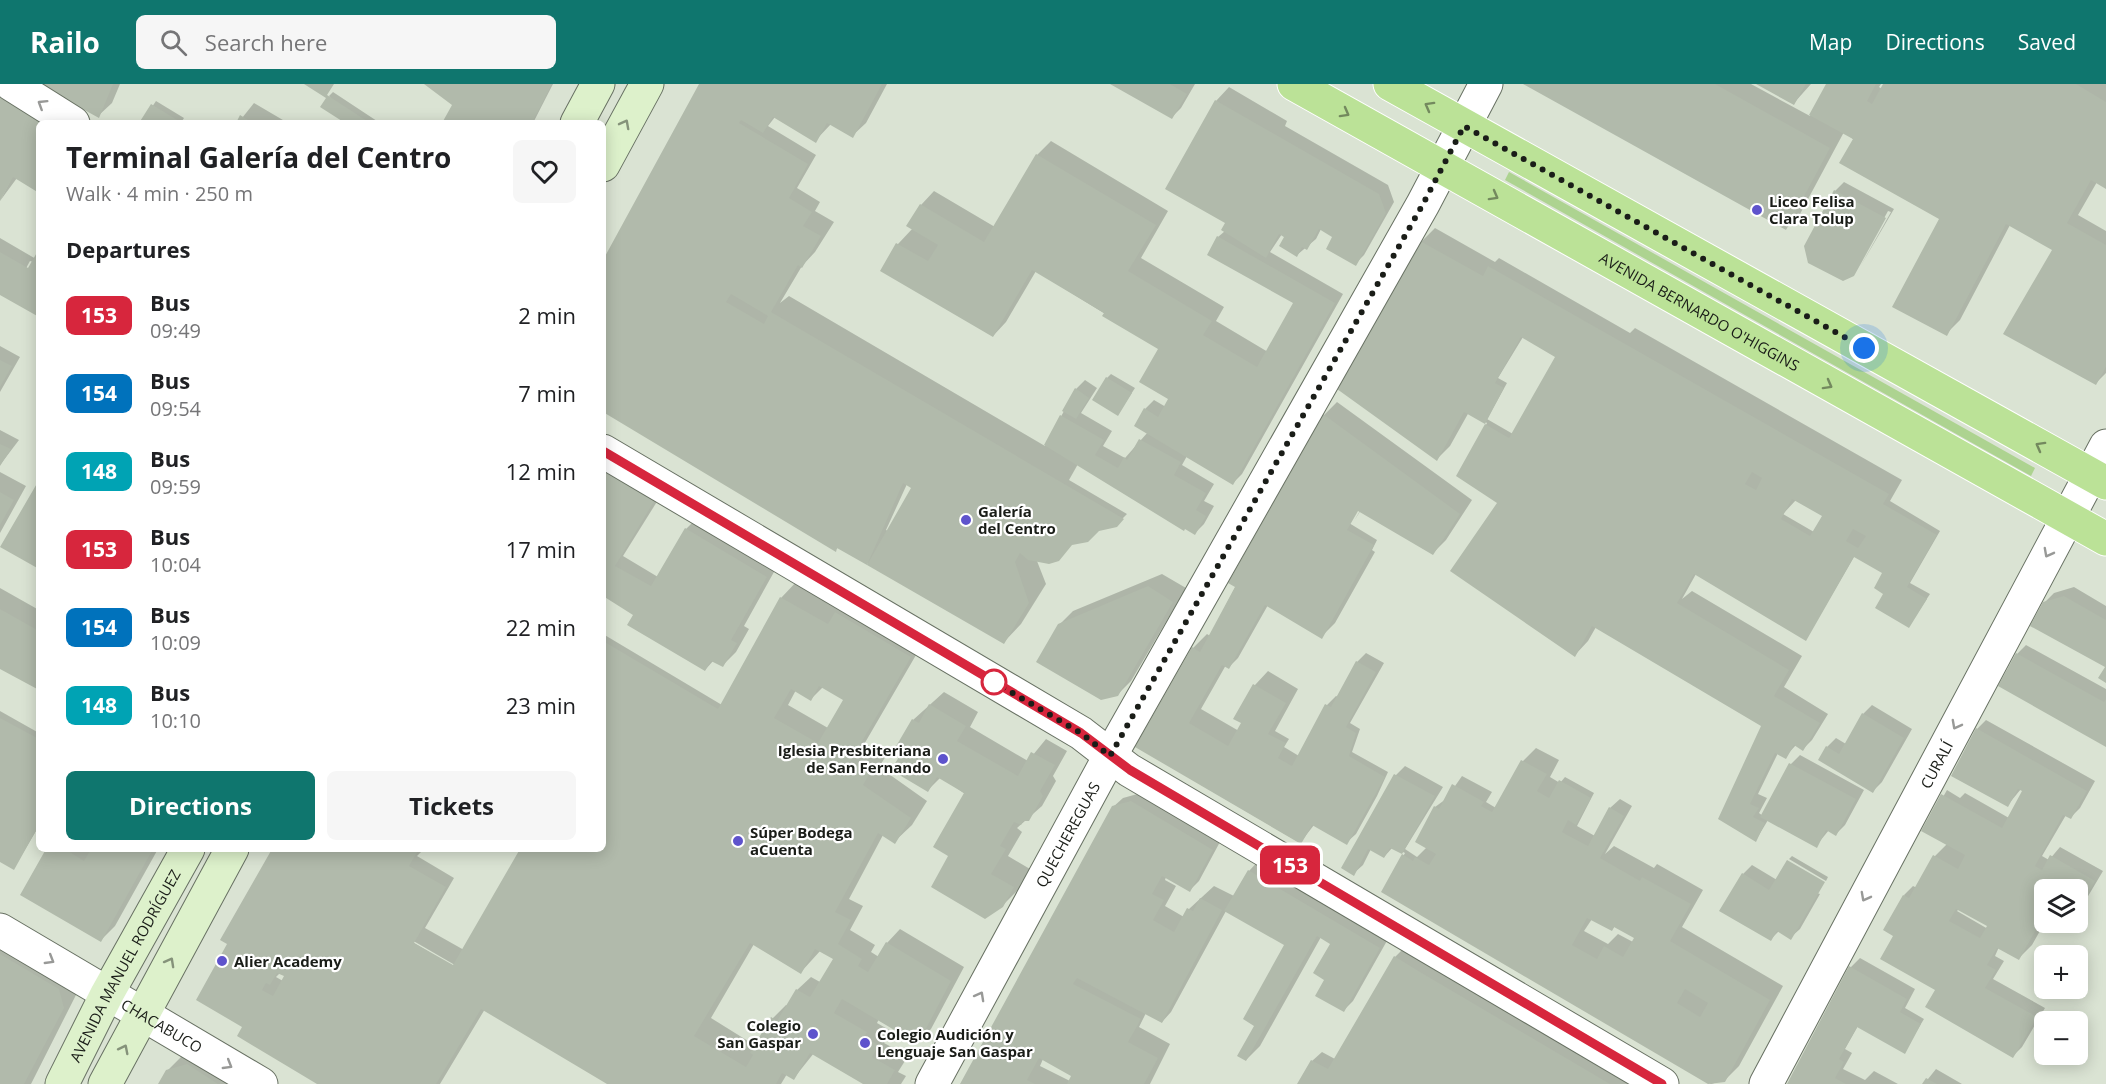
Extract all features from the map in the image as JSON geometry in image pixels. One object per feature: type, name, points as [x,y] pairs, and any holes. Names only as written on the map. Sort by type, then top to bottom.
[{"type":"main road","points":[[580,120],[598,84]]},
{"type":"main road","points":[[606,159],[647,84]]},
{"type":"main road","name":"AVENIDA BERNARDO O'HIGGINS","points":[[1294,84],[2106,539]]},
{"type":"main road","points":[[1390,84],[2098,479]]},
{"type":"main road","name":"AVENIDA MANUEL RODRÍGUEZ","points":[[62,1084],[107,994],[186,852]]},
{"type":"main road","points":[[105,1084],[230,852]]},
{"type":"street","points":[[11,84],[69,120]]},
{"type":"street","name":"QUECHEREGUAS","points":[[932,1084],[1110,756],[1443,168],[1486,84]]},
{"type":"street","name":"CURALÍ","points":[[1766,1084],[2067,518],[2098,479],[2106,446]]},
{"type":"street","points":[[606,453],[1081,733],[1130,770],[1662,1084]]},
{"type":"street","name":"CHACABUCO","points":[[0,930],[261,1084]]},
{"type":"green space","points":[[1509,172],[2035,468],[2031,476],[1505,180]]},
{"type":"building","points":[[37,84],[113,84],[99,118]]},
{"type":"building","points":[[304,84],[334,84],[327,95],[365,120],[340,120],[320,107],[326,98]]},
{"type":"building","points":[[424,84],[552,84],[534,120],[444,120],[452,105]]},
{"type":"building","points":[[699,84],[882,84],[853,138],[827,123],[816,143],[773,117],[763,133],[741,120],[739,123],[808,164],[789,198],[812,212],[803,226],[821,236],[802,268],[798,265],[771,312],[1124,519],[1117,527],[1099,531],[1088,542],[1072,545],[1059,561],[1049,564],[1028,560],[1020,553],[1015,562],[1029,603],[1004,644],[837,548],[836,552],[606,414],[606,254]],"holes":[[[731,294],[768,316],[764,324],[726,302]],[[903,483],[911,488],[867,565]]]},
{"type":"building","points":[[1110,84],[1170,84],[1187,94],[1172,119]]},
{"type":"building","points":[[1523,84],[1715,84],[1830,148],[1786,230]]},
{"type":"building","points":[[1756,84],[1806,84],[1794,105]]},
{"type":"building","points":[[1826,84],[1876,84],[1867,101],[1872,104],[1883,84],[2076,84],[2106,102],[2106,189],[2091,180],[2067,223],[2106,245],[2106,367],[2096,385],[2003,334],[2052,250],[2006,224],[1947,336],[1892,307],[1939,219],[1839,163],[1853,139],[1809,115]]},
{"type":"building","points":[[0,95],[39,120],[36,120],[36,191],[13,177],[0,201]]},
{"type":"building","points":[[1215,100],[1379,194],[1386,213],[1356,266],[1326,249],[1332,237],[1319,229],[1307,250],[1302,247],[1297,257],[1279,246],[1284,237],[1279,234],[1266,258],[1221,230],[1225,223],[1165,189]]},
{"type":"building","points":[[151,104],[177,120],[141,120]]},
{"type":"building","points":[[240,115],[248,120],[238,120]]},
{"type":"building","points":[[1036,154],[1156,225],[1128,271],[1212,321],[1203,335],[1257,367],[1293,303],[1207,255],[1217,236],[1335,303],[1233,485],[1134,426],[1144,408],[1158,417],[1168,399],[1139,382],[1158,349],[1102,316],[1104,313],[1032,270],[993,337],[880,271],[896,243],[928,261],[938,245],[906,226],[920,204],[984,242]]},
{"type":"building","points":[[1834,190],[1886,218],[1854,276],[1843,281],[1808,263],[1804,246]]},
{"type":"building","points":[[1420,241],[1483,276],[1488,266],[1889,494],[1883,504],[1937,535],[1907,587],[1927,599],[1909,628],[1875,608],[1883,594],[1874,588],[1882,573],[1854,557],[1806,641],[1694,574],[1677,603],[1789,670],[1774,696],[1820,723],[1803,751],[1794,745],[1786,759],[1775,753],[1750,804],[1759,808],[1753,817],[1765,823],[1756,842],[1718,819],[1761,726],[1592,626],[1575,657],[1450,571],[1497,503],[1456,476],[1485,424],[1464,412],[1437,461],[1337,389]],"holes":[[[1521,337],[1555,357],[1509,438],[1485,424],[1504,388],[1495,383]],[[1752,472],[1762,478],[1756,490],[1745,484]],[[1792,499],[1822,516],[1810,536],[1781,519]],[[1853,529],[1866,536],[1858,548],[1846,541]]]},
{"type":"building","points":[[0,252],[28,268],[36,254],[36,315],[0,295]]},
{"type":"building","points":[[0,360],[12,366],[0,387]]},
{"type":"building","points":[[1106,377],[1132,393],[1118,416],[1092,400]]},
{"type":"building","points":[[1075,388],[1089,398],[1076,419],[1062,411]]},
{"type":"building","points":[[1323,414],[1460,514],[1433,555],[1358,511],[1347,530],[1374,545],[1322,639],[1265,605],[1229,669],[1222,665],[1189,723],[1228,746],[1241,723],[1233,719],[1253,684],[1286,703],[1268,734],[1286,743],[1278,758],[1292,766],[1325,704],[1331,707],[1356,661],[1376,672],[1346,727],[1356,733],[1349,756],[1385,777],[1347,845],[1312,825],[1301,844],[1135,747],[1192,647],[1200,652],[1235,587],[1228,583]]},
{"type":"building","points":[[1060,415],[1104,440],[1095,455],[1118,468],[1124,457],[1127,460],[1139,439],[1181,462],[1174,475],[1206,493],[1196,510],[1206,516],[1195,535],[1185,529],[1184,531],[1044,445]]},
{"type":"building","points":[[0,444],[11,449],[0,466]]},
{"type":"building","points":[[606,469],[656,498],[615,566],[651,586],[685,528],[767,577],[731,640],[737,643],[723,667],[711,661],[705,671],[627,625],[633,615],[606,598]]},
{"type":"building","points":[[36,485],[36,567],[0,547]]},
{"type":"building","points":[[0,492],[14,500],[0,525]]},
{"type":"building","points":[[1148,586],[1173,602],[1118,696],[1101,700],[1036,662],[1058,624]]},
{"type":"building","points":[[2064,596],[2106,620],[2106,683],[2098,678],[2105,667],[2030,626],[2043,602]]},
{"type":"building","points":[[780,597],[828,624],[835,612],[911,657],[850,762],[870,773],[863,785],[911,818],[895,844],[878,833],[835,912],[851,920],[838,944],[862,959],[858,966],[868,972],[886,942],[951,981],[918,1044],[842,999],[834,1013],[867,1032],[864,1037],[879,1045],[872,1057],[895,1070],[887,1084],[863,1084],[810,1053],[794,1080],[782,1073],[776,1084],[607,1084],[481,1009],[436,1084],[317,1084],[237,1036],[242,1027],[196,1000],[227,944],[220,940],[270,852],[417,852],[409,866],[446,887],[414,943],[453,965],[518,852],[606,852],[606,643],[718,709]],"holes":[[[819,686],[843,700],[818,743],[774,718],[791,689],[811,701]],[[750,943],[801,974],[815,949],[833,959],[810,997],[796,989],[777,1021],[771,1017],[750,1053],[753,1055],[746,1067],[694,1036]],[[277,973],[284,976],[273,996],[262,990],[266,983],[270,985]]]},
{"type":"building","points":[[0,609],[36,629],[36,688],[0,669]]},
{"type":"building","points":[[2016,653],[2104,702],[2106,699],[2106,747],[1998,686]]},
{"type":"building","points":[[929,704],[966,726],[957,741],[1018,776],[1031,752],[1055,765],[1040,791],[1043,796],[1029,821],[1023,821],[1021,825],[1014,822],[1000,846],[1006,849],[991,874],[1014,887],[1003,907],[985,919],[931,887],[948,856],[933,847],[964,793],[937,777],[928,792],[891,770],[902,752],[895,748],[912,719],[919,723]]},
{"type":"building","points":[[1862,713],[1904,738],[1873,793],[1818,760],[1826,746],[1839,754]]},
{"type":"building","points":[[0,718],[36,737],[36,830],[14,870],[0,862]]},
{"type":"building","points":[[1976,728],[2087,791],[2071,819],[2063,815],[2035,866],[2042,870],[2050,855],[2095,881],[2088,894],[2088,879],[2034,879],[2034,933],[2019,960],[1997,948],[1987,965],[1996,970],[1985,988],[2034,1015],[2034,1022],[2013,1058],[1925,1007],[1935,990],[1880,959],[1893,936],[1883,930],[1903,895],[1909,898],[1933,855],[1958,869],[1965,855],[1921,831],[1941,794],[2002,828],[2022,791],[2018,789],[2008,807],[1951,776]],"holes":[[[1956,909],[1987,926],[1980,938],[1949,921]]]},
{"type":"building","points":[[1521,760],[1547,774],[1537,791],[1549,798],[1559,780],[1591,798],[1576,825],[1568,820],[1562,832],[1567,835],[1588,846],[1609,807],[1624,816],[1600,858],[1640,881],[1642,877],[1691,904],[1670,941],[1770,1000],[1725,1082],[1708,1084],[1381,892],[1402,854],[1413,861],[1415,857],[1429,865],[1436,854],[1415,842],[1434,806],[1439,809],[1452,784],[1484,802],[1481,806],[1492,812]],"holes":[[[1587,918],[1612,931],[1614,927],[1634,938],[1623,957],[1604,946],[1597,959],[1572,945]],[[1685,989],[1708,1003],[1700,1017],[1677,1003]]]},
{"type":"building","points":[[1789,763],[1856,799],[1836,836],[1826,830],[1817,848],[1760,817]]},
{"type":"building","points":[[1394,774],[1435,796],[1402,854],[1390,848],[1384,858],[1368,849],[1354,876],[1341,868]]},
{"type":"building","points":[[1131,801],[1213,850],[1190,892],[1162,876],[1152,894],[1164,900],[1153,920],[1174,932],[1187,908],[1193,911],[1200,898],[1222,910],[1162,1023],[1077,978],[1073,984],[1141,1019],[1128,1042],[1158,1058],[1144,1084],[1067,1084],[1071,1076],[1039,1058],[1027,1080],[1035,1084],[960,1084],[1112,806]]},
{"type":"building","points":[[44,852],[70,852],[84,861],[89,852],[151,852],[101,942],[20,895]]},
{"type":"building","points":[[1787,860],[1825,882],[1791,940],[1777,931],[1771,941],[1719,911],[1742,873],[1769,890]]},
{"type":"building","points":[[1248,870],[1380,948],[1344,1012],[1315,996],[1324,980],[1313,973],[1330,944],[1317,936],[1246,1061],[1237,1056],[1254,1026],[1243,1019],[1284,945],[1224,911]]},
{"type":"building","points":[[0,954],[59,989],[64,1008],[24,1084],[0,1084]]},
{"type":"building","points":[[1394,956],[1610,1084],[1297,1084],[1311,1060],[1328,1069]]},
{"type":"building","points":[[1849,966],[1907,999],[1900,1012],[1921,1024],[1905,1054],[1857,1027],[1839,1059],[1844,1062],[1835,1078],[1846,1084],[1787,1084]]},
{"type":"building","points":[[187,1064],[218,1084],[158,1084],[166,1070]]},
{"type":"building","points":[[1926,1078],[1937,1084],[1922,1084]]},
{"type":"bus line","name":"153","points":[[606,453],[1081,733],[1130,770],[1662,1084]]},
{"type":"place","name":"Liceo Felisa Clara Tolup","points":[[1757,210]]},
{"type":"place","name":"Galería del Centro","points":[[966,520]]},
{"type":"place","name":"Iglesia Presbiteriana de San Fernando","points":[[943,759]]},
{"type":"place","name":"Súper Bodega aCuenta","points":[[738,841]]},
{"type":"place","name":"Alier Academy","points":[[222,961]]},
{"type":"place","name":"Colegio San Gaspar","points":[[813,1034]]},
{"type":"place","name":"Colegio Audición y Lenguaje San Gaspar","points":[[865,1043]]},
{"type":"route","points":[[994,682],[1081,733],[1110,756],[1423,204],[1464,126],[1864,348]]}]
